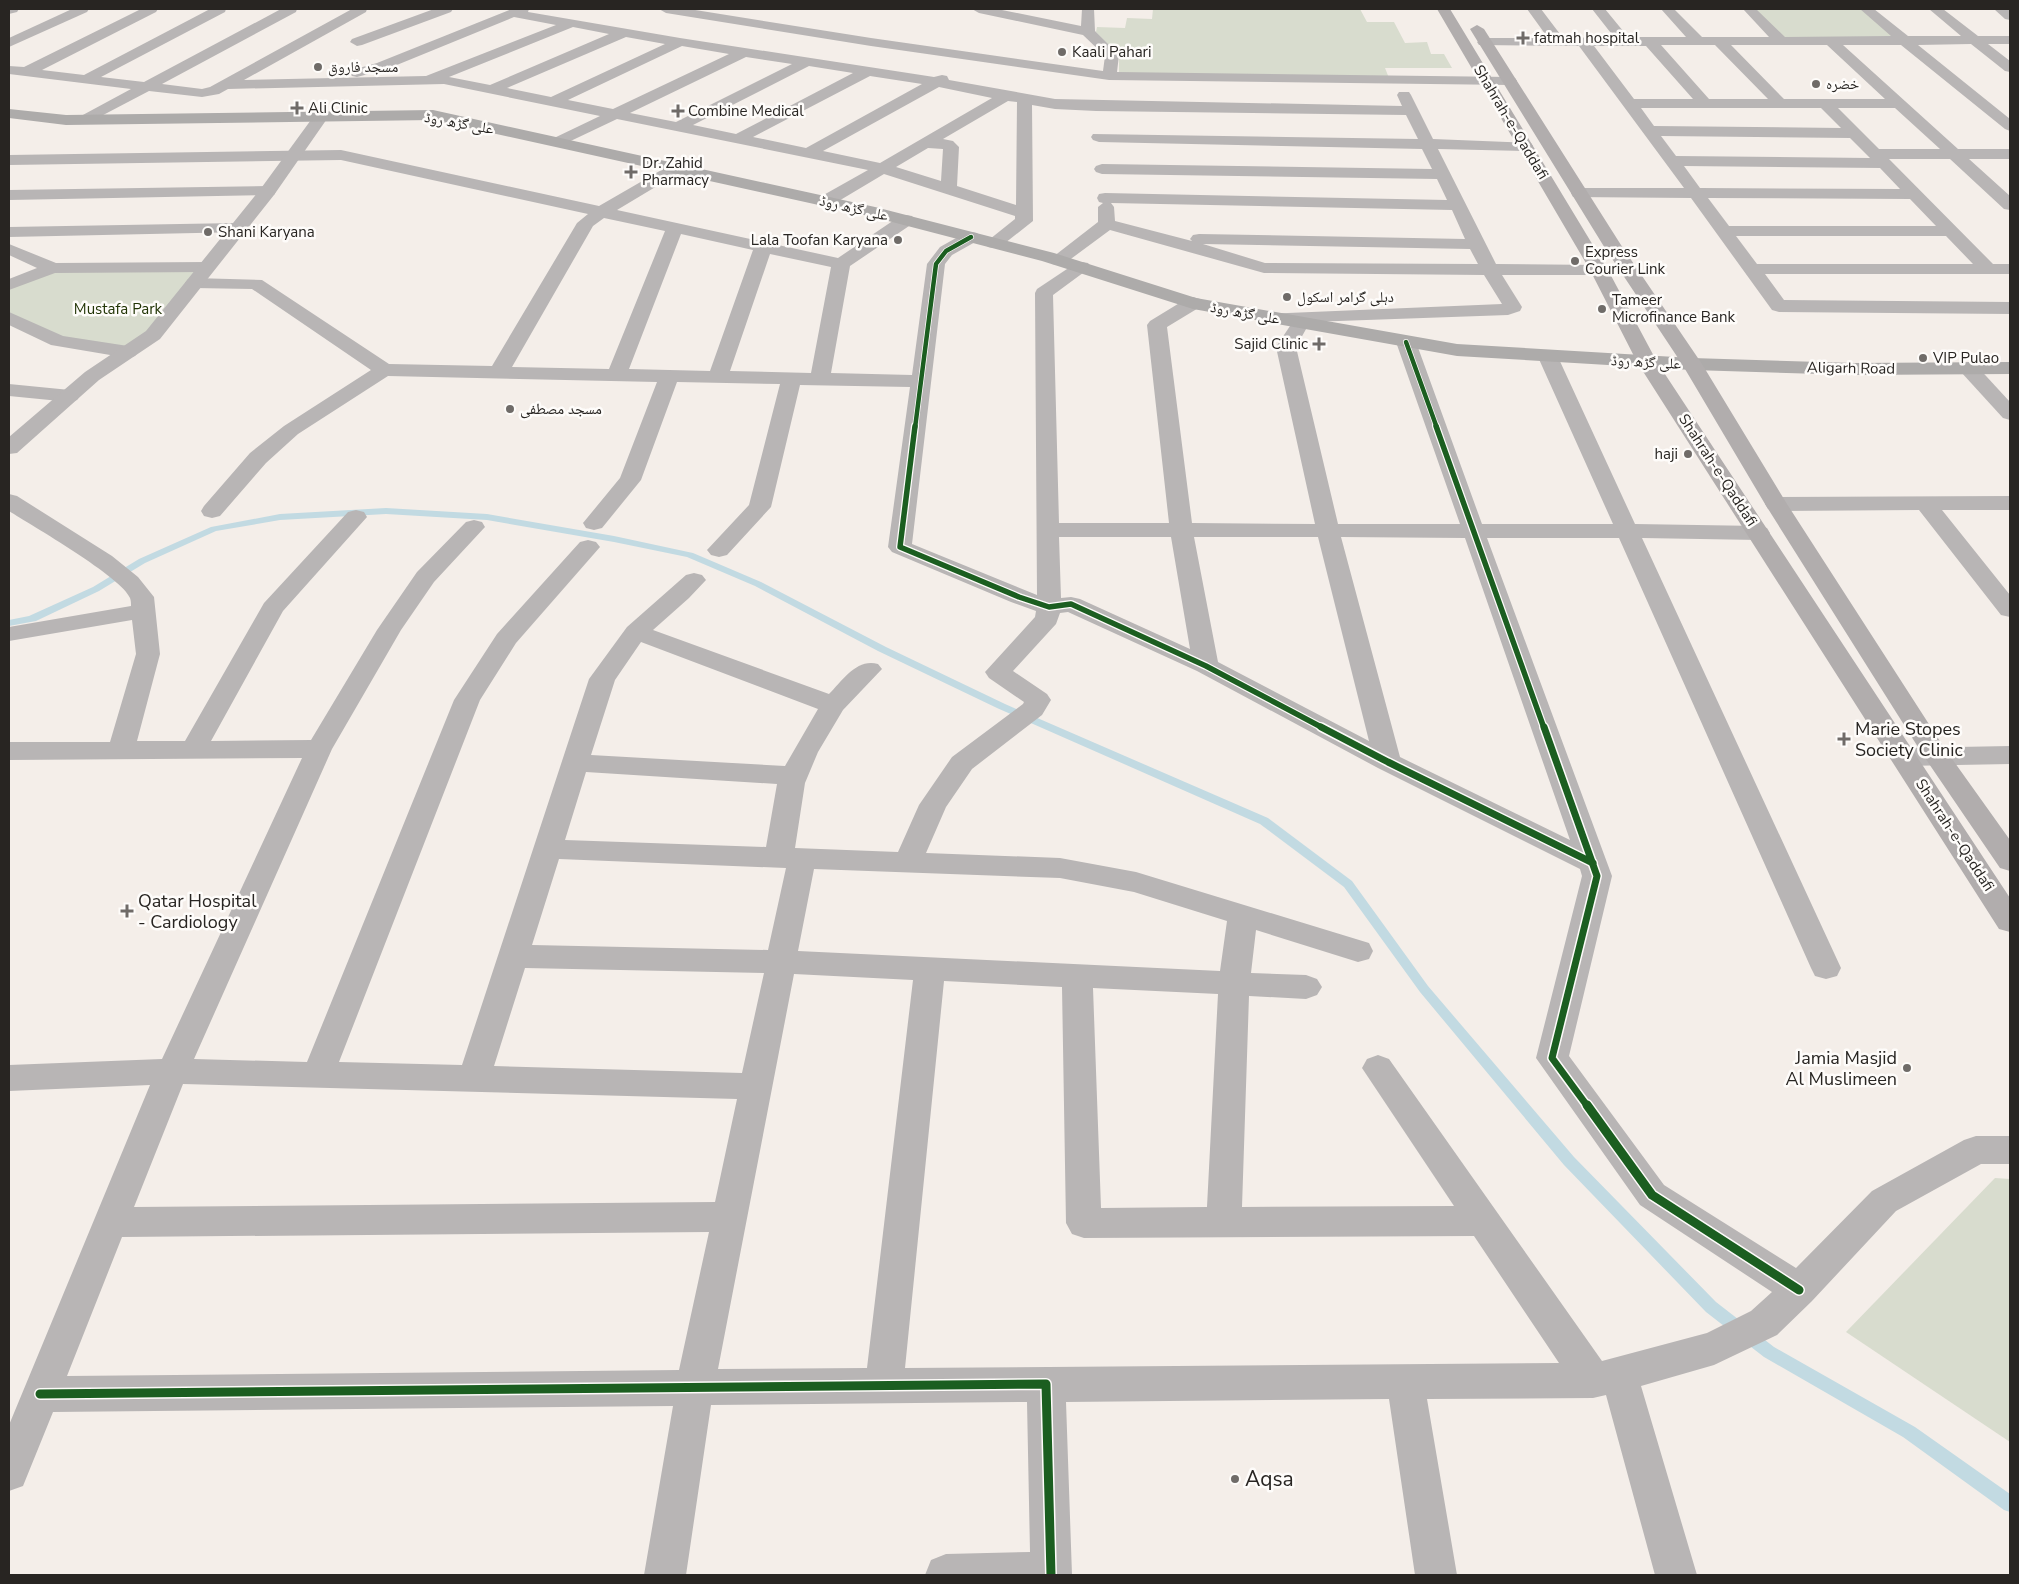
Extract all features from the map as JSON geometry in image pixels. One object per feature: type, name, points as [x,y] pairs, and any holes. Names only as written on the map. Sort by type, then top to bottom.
[{"type":"main road","name":"Shahrah-e-Qaddafi","points":[[1443,9],[1599,270],[1646,362],[2010,920]]},
{"type":"main road","name":"Shahrah-e-Qaddafi","points":[[1470,17],[1622,262],[1692,364],[1776,504],[1936,755],[2010,861]]},
{"type":"main road","name":"علی گڑھ روڈ","points":[[9,114],[66,120],[433,115],[906,220],[1058,260],[1193,303],[1457,350],[1548,357],[1692,364]]},
{"type":"main road","name":"Aligarh Road","points":[[1692,364],[1854,369],[2010,368]]},
{"type":"street","points":[[9,43],[82,9]]},
{"type":"street","points":[[26,72],[151,9]]},
{"type":"street","points":[[86,79],[220,9]]},
{"type":"street","points":[[86,119],[291,9]]},
{"type":"street","points":[[357,42],[446,9]]},
{"type":"street","points":[[666,9],[979,59],[1104,76],[1510,81]]},
{"type":"street","points":[[979,9],[1003,11],[1088,32],[1112,55],[1104,76],[1094,85],[1108,224]]},
{"type":"street","points":[[1088,9],[1088,32]]},
{"type":"street","points":[[1534,9],[1558,41]]},
{"type":"street","points":[[1598,9],[1624,41]]},
{"type":"street","points":[[1667,9],[1697,40]]},
{"type":"street","points":[[1750,9],[1780,40]]},
{"type":"street","points":[[1866,9],[2010,126]]},
{"type":"street","points":[[1935,9],[2010,68]]},
{"type":"street","points":[[2001,9],[2010,16]]},
{"type":"street","points":[[334,10],[357,11]]},
{"type":"street","points":[[9,70],[202,93],[214,91],[357,11]]},
{"type":"street","points":[[324,83],[382,66],[518,11],[572,23],[680,42],[936,82],[1055,104],[1411,111]]},
{"type":"street","points":[[426,80],[572,23]]},
{"type":"street","points":[[492,89],[625,32]]},
{"type":"street","points":[[1718,40],[1780,103]]},
{"type":"street","points":[[1830,40],[2010,205]]},
{"type":"street","points":[[1484,42],[2010,40]]},
{"type":"street","points":[[1584,41],[1779,306],[2010,308]]},
{"type":"street","points":[[1650,41],[1704,103]]},
{"type":"street","points":[[552,102],[680,42]]},
{"type":"street","points":[[558,142],[744,52]]},
{"type":"street","points":[[808,153],[979,59]]},
{"type":"street","points":[[678,127],[807,62]]},
{"type":"street","points":[[738,139],[868,71]]},
{"type":"street","points":[[223,85],[444,80],[883,168],[1024,214]]},
{"type":"street","points":[[1272,318],[1513,307],[1489,269],[1397,80]]},
{"type":"street","points":[[826,201],[1006,96]]},
{"type":"street","points":[[994,243],[1024,221],[1024,99]]},
{"type":"street","points":[[1825,103],[1988,269]]},
{"type":"street","points":[[1629,104],[1898,103]]},
{"type":"street","points":[[9,448],[92,376],[153,335],[268,191],[322,116]]},
{"type":"street","points":[[1650,131],[1854,133]]},
{"type":"street","points":[[1099,137],[1525,146]]},
{"type":"street","points":[[926,143],[947,144],[951,147],[949,189]]},
{"type":"street","points":[[1671,161],[1880,159],[1955,154],[2010,154]]},
{"type":"street","points":[[9,160],[341,155],[841,264]]},
{"type":"street","points":[[499,372],[586,223],[601,212],[676,168]]},
{"type":"street","points":[[1102,169],[1442,174]]},
{"type":"street","points":[[9,195],[268,191]]},
{"type":"street","points":[[1579,193],[1914,194]]},
{"type":"street","points":[[1105,198],[1457,204]]},
{"type":"street","points":[[820,379],[841,264],[906,220]]},
{"type":"street","points":[[1108,224],[1264,268],[1599,270]]},
{"type":"street","points":[[1058,260],[1108,224]]},
{"type":"street","points":[[9,232],[238,228]]},
{"type":"street","points":[[617,374],[675,228]]},
{"type":"street","points":[[1722,231],[1952,232]]},
{"type":"street","points":[[971,237],[946,251],[936,264],[900,547],[1019,597],[1049,607],[1072,604],[1206,666],[1388,762],[1593,863]]},
{"type":"street","points":[[1163,238],[1477,244]]},
{"type":"street","points":[[718,377],[763,247]]},
{"type":"street","points":[[9,249],[53,268]]},
{"type":"street","points":[[9,285],[53,268],[207,267]]},
{"type":"street","points":[[908,862],[933,804],[962,764],[1022,717],[1038,700],[998,672],[1048,619],[1044,293],[1082,268]]},
{"type":"street","points":[[1750,269],[2010,269]]},
{"type":"street","points":[[194,283],[256,284],[384,370],[921,381]]},
{"type":"street","points":[[1193,303],[1157,325],[1182,530],[1206,666]]},
{"type":"street","points":[[9,318],[58,341],[128,352]]},
{"type":"street","points":[[1301,323],[1286,347],[1328,531],[1388,762]]},
{"type":"street","points":[[1406,342],[1597,876],[1552,1058],[1652,1195],[1799,1290]]},
{"type":"street","points":[[1548,357],[1826,968]]},
{"type":"street","points":[[1968,368],[2010,414]]},
{"type":"street","points":[[212,511],[258,458],[291,430],[384,370]]},
{"type":"street","points":[[318,1075],[468,700],[506,639],[591,535],[630,480],[670,376]]},
{"type":"street","points":[[718,550],[760,507],[792,378]]},
{"type":"street","points":[[9,390],[70,396]]},
{"type":"street","points":[[9,501],[104,561],[130,582],[142,597],[148,654],[121,750]]},
{"type":"street","points":[[1924,503],[2010,610]]},
{"type":"street","points":[[1776,504],[2010,503]]},
{"type":"street","points":[[193,750],[273,608],[356,517]]},
{"type":"street","points":[[9,1472],[172,1072],[319,749],[389,630],[425,577],[474,527]]},
{"type":"street","points":[[1048,530],[1759,533]]},
{"type":"street","points":[[474,1079],[602,679],[636,632],[694,580]]},
{"type":"street","points":[[9,634],[143,611]]},
{"type":"street","points":[[636,632],[833,705]]},
{"type":"street","points":[[665,1575],[695,1387],[780,962],[791,858],[791,783],[805,752],[833,705],[869,669]]},
{"type":"street","points":[[9,750],[319,749]]},
{"type":"street","points":[[1904,756],[2010,755]]},
{"type":"street","points":[[575,763],[794,776]]},
{"type":"street","points":[[547,849],[1060,868],[1136,882],[1358,951]]},
{"type":"street","points":[[1224,1222],[1234,983],[1243,915]]},
{"type":"street","points":[[513,956],[780,962],[1306,986]]},
{"type":"street","points":[[884,1386],[930,969]]},
{"type":"street","points":[[1077,976],[1084,1223],[1484,1221]]},
{"type":"street","points":[[1378,1068],[1484,1221],[1606,1377],[1676,1575]]},
{"type":"street","points":[[9,1078],[172,1072],[755,1086]]},
{"type":"street","points":[[40,1394],[1405,1382],[1606,1377],[1714,1348],[1764,1323],[1799,1290],[1884,1201],[1976,1150],[2010,1150]]},
{"type":"street","points":[[111,1222],[729,1217]]},
{"type":"street","points":[[1405,1382],[1436,1575]]},
{"type":"street","points":[[946,1575],[1051,1574],[1046,1384]]},
{"type":"green space","points":[[1153,9],[1360,9],[1367,22],[1394,22],[1405,43],[1427,42],[1431,54],[1444,54],[1452,68],[1385,68],[1389,78],[1119,74],[1119,56],[1096,32],[1097,27],[1125,28],[1127,18],[1152,19]]},
{"type":"green space","points":[[1751,9],[1866,9],[1905,40],[1780,40]]},
{"type":"green space","name":"Mustafa Park","points":[[207,267],[128,352],[58,341],[9,318],[9,285],[53,268]]},
{"type":"green space","points":[[1995,1178],[2010,1179],[2010,1442],[1846,1332]]},
{"type":"waterway","points":[[9,623],[32,619],[96,589],[142,561],[214,529],[280,517],[386,511],[487,517],[614,539],[690,555],[758,584],[882,649],[1001,706],[1264,821],[1348,884],[1424,989],[1569,1161],[1711,1307],[1769,1352],[1909,1432],[2010,1504]]},
{"type":"cycle path","points":[[971,237],[946,251],[936,264],[900,547],[1019,597],[1049,607],[1071,604],[1206,666],[1388,762],[1593,863]]},
{"type":"cycle path","points":[[1406,342],[1597,876],[1552,1058],[1652,1195],[1799,1290]]},
{"type":"cycle path","points":[[40,1394],[1046,1384],[1051,1575]]},
{"type":"place","name":"fatmah hospital","points":[[1523,38]]},
{"type":"place","name":"Kaali Pahari","points":[[1062,52]]},
{"type":"place","name":"مسجد فاروق","points":[[318,67]]},
{"type":"place","name":"خضرہ","points":[[1816,84]]},
{"type":"place","name":"Ali Clinic","points":[[297,108]]},
{"type":"place","name":"Combine Medical","points":[[678,111]]},
{"type":"place","name":"Dr. Zahid Pharmacy","points":[[631,172]]},
{"type":"place","name":"Shani Karyana","points":[[208,232]]},
{"type":"place","name":"Lala Toofan Karyana","points":[[898,240]]},
{"type":"place","name":"Express Courier Link","points":[[1575,261]]},
{"type":"place","name":"دہلی گرامر اسکول","points":[[1287,297]]},
{"type":"place","name":"Tameer Microfinance Bank","points":[[1602,309]]},
{"type":"place","name":"Sajid Clinic","points":[[1319,344]]},
{"type":"place","name":"VIP Pulao","points":[[1923,358]]},
{"type":"place","name":"مسجد مصطفی","points":[[510,409]]},
{"type":"place","name":"haji","points":[[1688,454]]},
{"type":"place","name":"Marie Stopes Society Clinic","points":[[1844,739]]},
{"type":"place","name":"Qatar Hospital - Cardiology","points":[[127,911]]},
{"type":"place","name":"Jamia Masjid Al Muslimeen","points":[[1907,1068]]},
{"type":"place","name":"Aqsa","points":[[1235,1479]]}]
